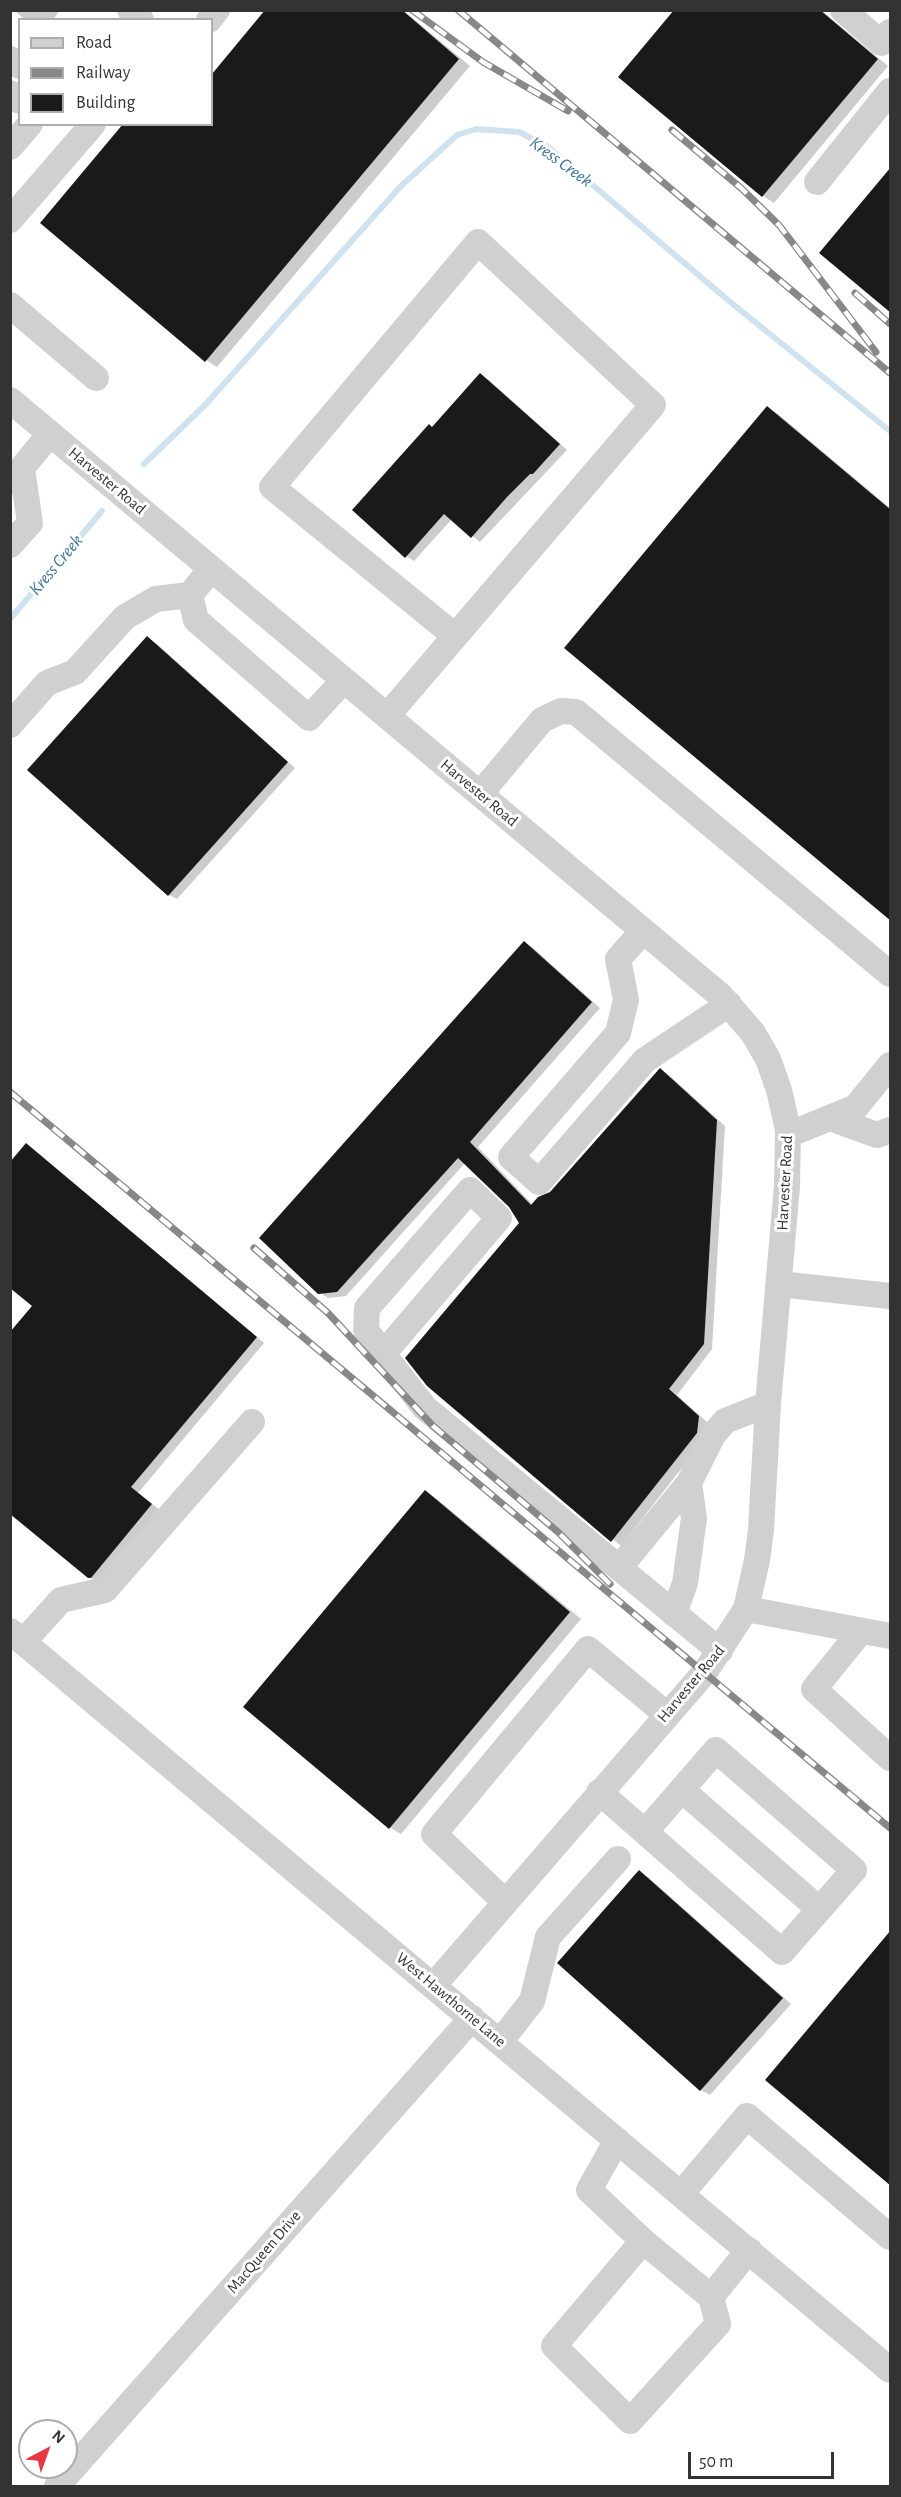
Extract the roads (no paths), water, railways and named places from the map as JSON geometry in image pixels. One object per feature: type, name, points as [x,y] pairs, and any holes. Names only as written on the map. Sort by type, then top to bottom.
[{"type":"street","points":[[843,10],[887,42]]},
{"type":"street","points":[[817,182],[891,91]]},
{"type":"street","points":[[10,147],[28,126]]},
{"type":"street","points":[[10,220],[91,126]]},
{"type":"street","points":[[387,716],[653,405],[478,242],[272,487],[455,636]]},
{"type":"street","points":[[10,305],[96,378]]},
{"type":"street","name":"Harvester Road","points":[[10,400],[729,1004],[753,1033],[768,1059],[779,1090],[788,1135],[779,1284],[768,1404],[761,1530],[746,1609],[705,1672],[666,1714],[434,1985]]},
{"type":"street","points":[[10,545],[30,523],[14,471],[50,434]]},
{"type":"street","points":[[10,725],[47,683],[75,672],[125,617],[156,598],[190,595],[211,568]]},
{"type":"street","points":[[190,595],[196,620],[309,718],[344,680]]},
{"type":"street","points":[[480,794],[542,720],[561,711],[576,712],[891,974]]},
{"type":"street","points":[[643,931],[618,959],[626,1000],[618,1034],[511,1157],[539,1182],[645,1059],[729,1004]]},
{"type":"street","points":[[618,1034],[645,1059]]},
{"type":"street","points":[[788,1135],[856,1107],[891,1065]]},
{"type":"street","points":[[830,1118],[877,1135],[891,1130]]},
{"type":"street","points":[[383,1354],[499,1218],[470,1190],[367,1308],[366,1330],[383,1354],[425,1408],[720,1651]]},
{"type":"street","points":[[779,1284],[891,1296]]},
{"type":"street","points":[[619,1568],[689,1483],[713,1435],[725,1421],[768,1404]]},
{"type":"street","points":[[17,1636],[61,1600],[105,1590],[252,1422]]},
{"type":"street","points":[[674,1614],[685,1582],[694,1518],[689,1483]]},
{"type":"street","points":[[746,1609],[891,1636]]},
{"type":"street","points":[[861,1631],[814,1689],[891,1758]]},
{"type":"street","name":"West Hawthorne Lane","points":[[17,1636],[500,2042],[611,2150],[681,2194],[891,2370]]},
{"type":"street","points":[[505,1902],[434,1834],[588,1649],[666,1714]]},
{"type":"street","points":[[599,1792],[782,1952],[854,1870],[716,1750],[645,1832]]},
{"type":"street","points":[[682,1790],[819,1909]]},
{"type":"street","points":[[500,2042],[532,2001],[548,1937],[618,1859]]},
{"type":"street","name":"MacQueen Drive","points":[[57,2487],[472,2018]]},
{"type":"street","points":[[681,2194],[747,2116],[891,2237]]},
{"type":"street","points":[[611,2150],[589,2190],[643,2241],[711,2298],[718,2324],[630,2421],[554,2346],[643,2241]]},
{"type":"street","points":[[711,2298],[749,2250]]},
{"type":"waterway","name":"Kress Creek","points":[[144,464],[205,405],[400,187],[457,135],[476,129],[519,132],[548,147],[729,301],[890,431]]},
{"type":"waterway","name":"Kress Creek","points":[[10,619],[102,511]]},
{"type":"railway","points":[[412,10],[483,62],[568,111]]},
{"type":"railway","points":[[458,10],[890,373]]},
{"type":"railway","points":[[672,130],[741,188],[779,225],[876,352]]},
{"type":"railway","points":[[855,293],[890,324]]},
{"type":"railway","points":[[10,1092],[890,1828]]},
{"type":"railway","points":[[254,1248],[328,1313],[433,1426],[558,1532],[610,1584]]}]
